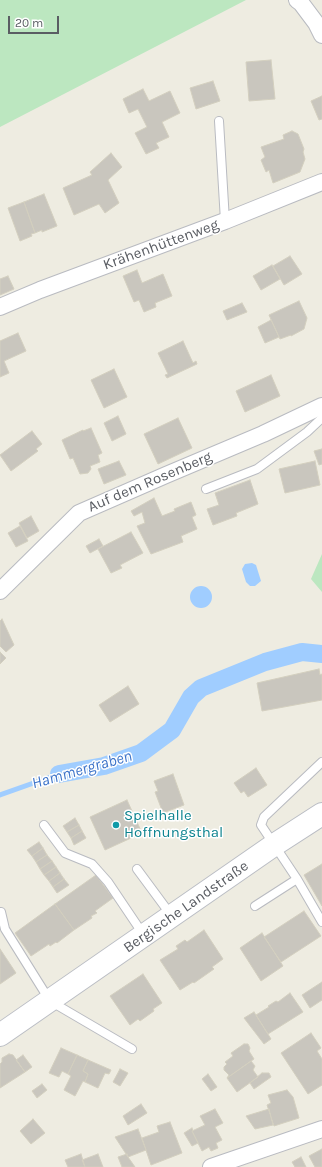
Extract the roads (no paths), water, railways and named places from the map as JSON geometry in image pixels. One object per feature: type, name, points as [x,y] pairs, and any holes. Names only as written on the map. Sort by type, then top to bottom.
[{"type":"main road","name":"Bergische Landstraße","points":[[0,1035],[145,936],[274,845],[322,814]]},
{"type":"street","points":[[297,0],[316,23],[322,35]]},
{"type":"street","name":"Krähenhüttenweg","points":[[0,308],[40,290],[225,221],[322,182]]},
{"type":"street","name":"Auf dem Rosenberg","points":[[0,591],[79,514],[166,475],[322,410]]},
{"type":"street","points":[[211,1167],[322,1129]]},
{"type":"lane","points":[[219,121],[225,221]]},
{"type":"lane","points":[[206,489],[257,469],[307,432],[322,410]]},
{"type":"lane","points":[[322,762],[264,817],[261,826],[297,879],[322,922]]},
{"type":"lane","points":[[44,825],[64,853],[92,864],[108,882],[145,936]]},
{"type":"lane","points":[[137,869],[172,916]]},
{"type":"lane","points":[[255,906],[297,879]]},
{"type":"lane","points":[[1,912],[5,929],[50,1001],[132,1049]]},
{"type":"water","points":[[252,563],[256,565],[261,581],[255,586],[250,586],[246,582],[242,569],[245,564]]},
{"type":"water","points":[[201,586],[209,589],[212,597],[209,605],[201,608],[193,605],[190,597],[193,589]]},
{"type":"waterway","name":"Hammergraben","points":[[59,774],[104,766],[141,753],[172,730],[191,697],[201,688],[265,662],[302,652],[322,654]]},
{"type":"waterway","name":"Hammergraben","points":[[0,795],[59,774]]},
{"type":"place","name":"Spielhalle Hoffnungsthal","points":[[116,825]]}]
